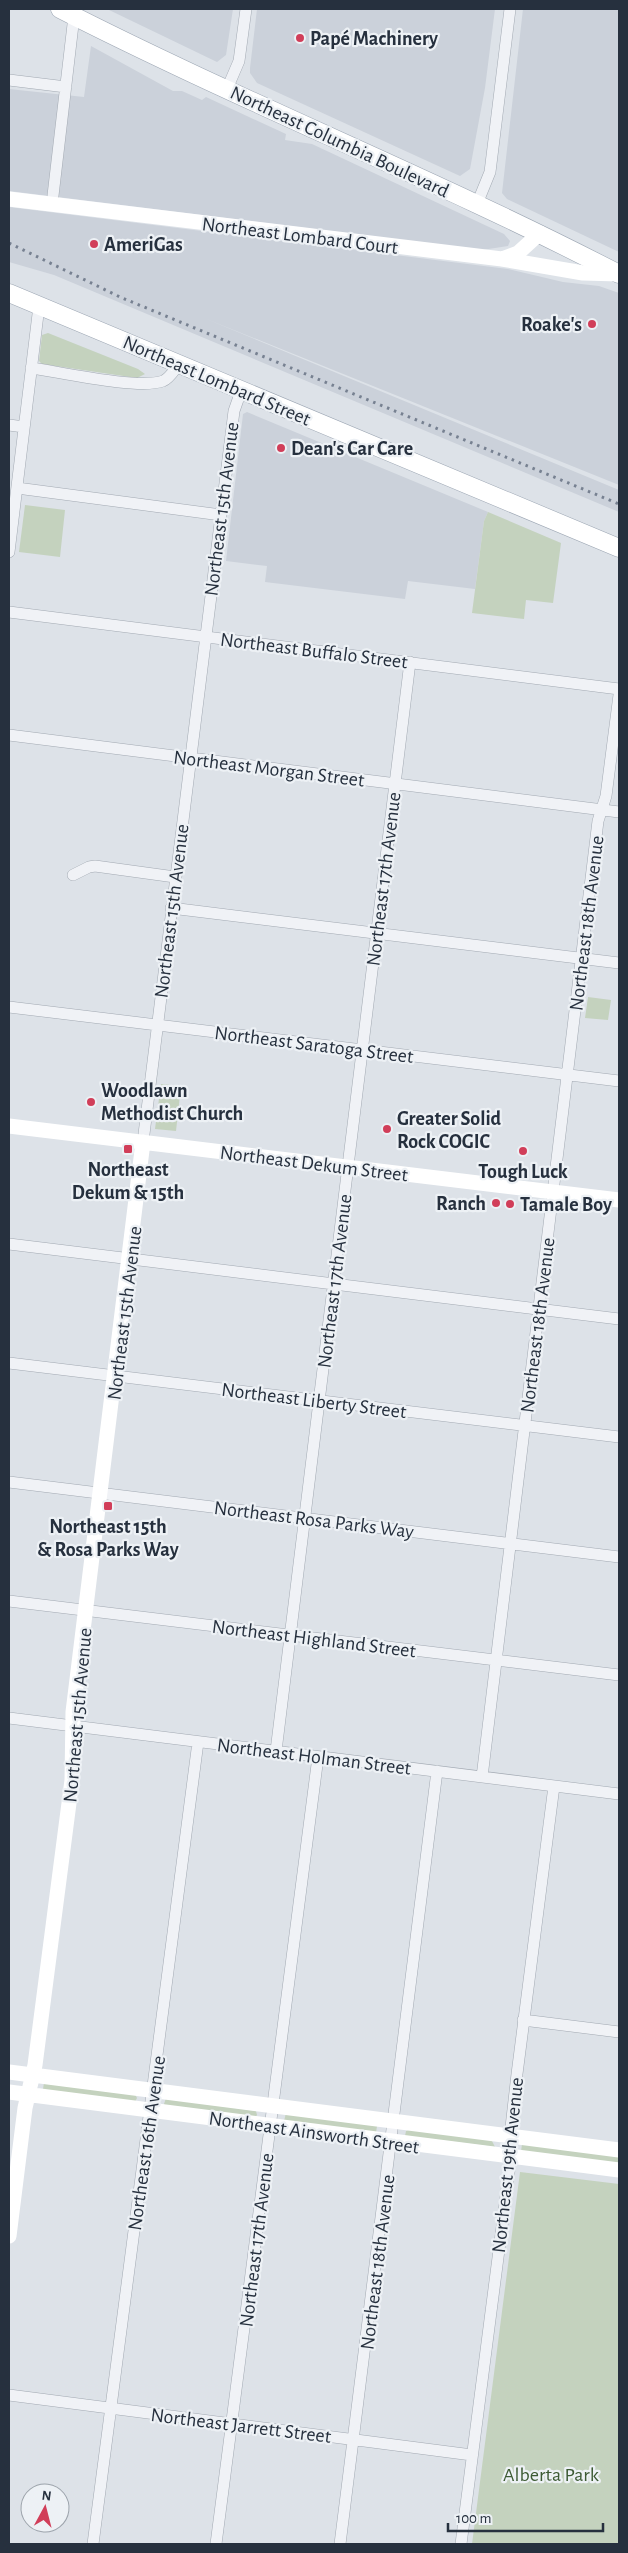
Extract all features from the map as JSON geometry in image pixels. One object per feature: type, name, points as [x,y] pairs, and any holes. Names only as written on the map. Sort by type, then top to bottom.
[{"type":"main road","name":"Northeast Columbia Boulevard","points":[[67,12],[227,89],[540,233],[619,274]]},
{"type":"main road","name":"Northeast Lombard Street","points":[[9,293],[619,548]]},
{"type":"street","points":[[227,89],[239,61],[246,9]]},
{"type":"street","points":[[476,204],[490,172],[510,9]]},
{"type":"street","points":[[52,204],[66,87],[67,12]]},
{"type":"street","points":[[9,80],[66,87]]},
{"type":"street","name":"Northeast Lombard Court","points":[[9,199],[502,260],[576,272],[619,274]]},
{"type":"street","points":[[502,260],[518,254],[540,233]]},
{"type":"street","points":[[9,552],[39,306]]},
{"type":"street","points":[[31,368],[119,381],[152,383],[166,379],[179,364]]},
{"type":"street","name":"Northeast 15th Avenue","points":[[9,2236],[25,2108],[33,2075],[72,1780],[73,1726],[171,908],[234,411],[241,391]]},
{"type":"street","points":[[9,425],[24,427]]},
{"type":"street","points":[[16,488],[220,516]]},
{"type":"street","name":"Northeast Buffalo Street","points":[[9,612],[619,689]]},
{"type":"street","name":"Northeast 17th Avenue","points":[[276,1751],[410,662]]},
{"type":"street","name":"Northeast 18th Avenue","points":[[482,1777],[598,821],[606,796],[619,695]]},
{"type":"street","name":"Northeast Morgan Street","points":[[9,735],[619,812]]},
{"type":"street","points":[[74,875],[84,868],[95,866],[175,877]]},
{"type":"street","points":[[171,908],[619,963]]},
{"type":"street","name":"Northeast Saratoga Street","points":[[9,1007],[619,1081]]},
{"type":"street","name":"Northeast Dekum Street","points":[[9,1126],[619,1200]]},
{"type":"street","points":[[9,1244],[619,1319]]},
{"type":"street","name":"Northeast Liberty Street","points":[[9,1363],[619,1437]]},
{"type":"street","name":"Northeast Rosa Parks Way","points":[[9,1482],[619,1557]]},
{"type":"street","name":"Northeast Highland Street","points":[[9,1601],[619,1675]]},
{"type":"street","name":"Northeast Holman Street","points":[[9,1718],[619,1794]]},
{"type":"street","name":"Northeast 16th Avenue","points":[[93,2544],[198,1742]]},
{"type":"street","name":"Northeast 17th Avenue","points":[[216,2544],[318,1757]]},
{"type":"street","name":"Northeast 18th Avenue","points":[[340,2544],[392,2142],[392,2122],[437,1771]]},
{"type":"street","name":"Northeast 19th Avenue","points":[[461,2544],[511,2157],[510,2136],[523,2020],[554,1786]]},
{"type":"street","points":[[523,2020],[619,2032]]},
{"type":"street","name":"Northeast Ainsworth Street","points":[[9,2072],[619,2150]]},
{"type":"street","name":"Northeast Ainsworth Street","points":[[9,2092],[619,2170]]},
{"type":"street","name":"Northeast Jarrett Street","points":[[9,2395],[472,2455]]},
{"type":"shaded area","points":[[107,9],[233,9],[226,55],[217,62]]},
{"type":"shaded area","points":[[257,9],[495,9],[485,88],[470,169],[460,176],[257,83],[250,73],[250,68]]},
{"type":"shaded area","points":[[523,9],[619,9],[619,252],[507,199],[502,193]]},
{"type":"shaded area","points":[[91,46],[173,91],[182,91],[202,100],[206,97],[286,134],[285,140],[312,144],[504,234],[510,241],[508,246],[482,250],[9,191],[9,89],[84,97]]},
{"type":"shaded area","points":[[9,207],[508,269],[563,282],[599,286],[619,293],[619,485],[204,318],[619,490],[619,512],[54,275],[9,262]]},
{"type":"shaded area","points":[[247,412],[488,512],[484,521],[475,589],[408,581],[405,599],[265,582],[267,566],[226,561],[243,414]]},
{"type":"green space","points":[[48,333],[138,369],[145,374],[137,378],[42,364],[39,361],[42,335]]},
{"type":"green space","points":[[25,505],[65,510],[60,557],[19,552]]},
{"type":"green space","points":[[488,512],[561,543],[553,603],[526,600],[524,619],[472,613],[484,521]]},
{"type":"green space","points":[[588,997],[611,1000],[608,1020],[585,1018]]},
{"type":"green space","points":[[161,1084],[181,1086],[176,1131],[155,1129]]},
{"type":"green space","points":[[44,2083],[135,2094],[137,2098],[135,2102],[47,2092],[43,2089]]},
{"type":"green space","points":[[166,2098],[256,2111],[257,2115],[254,2119],[166,2107],[164,2104]]},
{"type":"green space","points":[[286,2113],[377,2126],[376,2133],[284,2121]]},
{"type":"green space","points":[[411,2129],[491,2139],[495,2147],[405,2136],[406,2131]]},
{"type":"green space","points":[[522,2144],[619,2154],[619,2166],[521,2152]]},
{"type":"green space","name":"Alberta Park","points":[[520,2172],[619,2184],[619,2544],[472,2544]]},
{"type":"railway","points":[[9,243],[120,297],[619,504]]},
{"type":"place","name":"Papé Machinery","points":[[300,38]]},
{"type":"place","name":"AmeriGas","points":[[94,244]]},
{"type":"place","name":"Roake's","points":[[592,324]]},
{"type":"place","name":"Dean's Car Care","points":[[281,448]]},
{"type":"place","name":"Woodlawn Methodist Church","points":[[91,1102]]},
{"type":"place","name":"Greater Solid Rock COGIC","points":[[387,1129]]},
{"type":"place","name":"Northeast Dekum & 15th","points":[[128,1149]]},
{"type":"place","name":"Tough Luck","points":[[523,1151]]},
{"type":"place","name":"Ranch","points":[[496,1203]]},
{"type":"place","name":"Tamale Boy","points":[[510,1204]]},
{"type":"place","name":"Northeast 15th & Rosa Parks Way","points":[[108,1506]]}]
